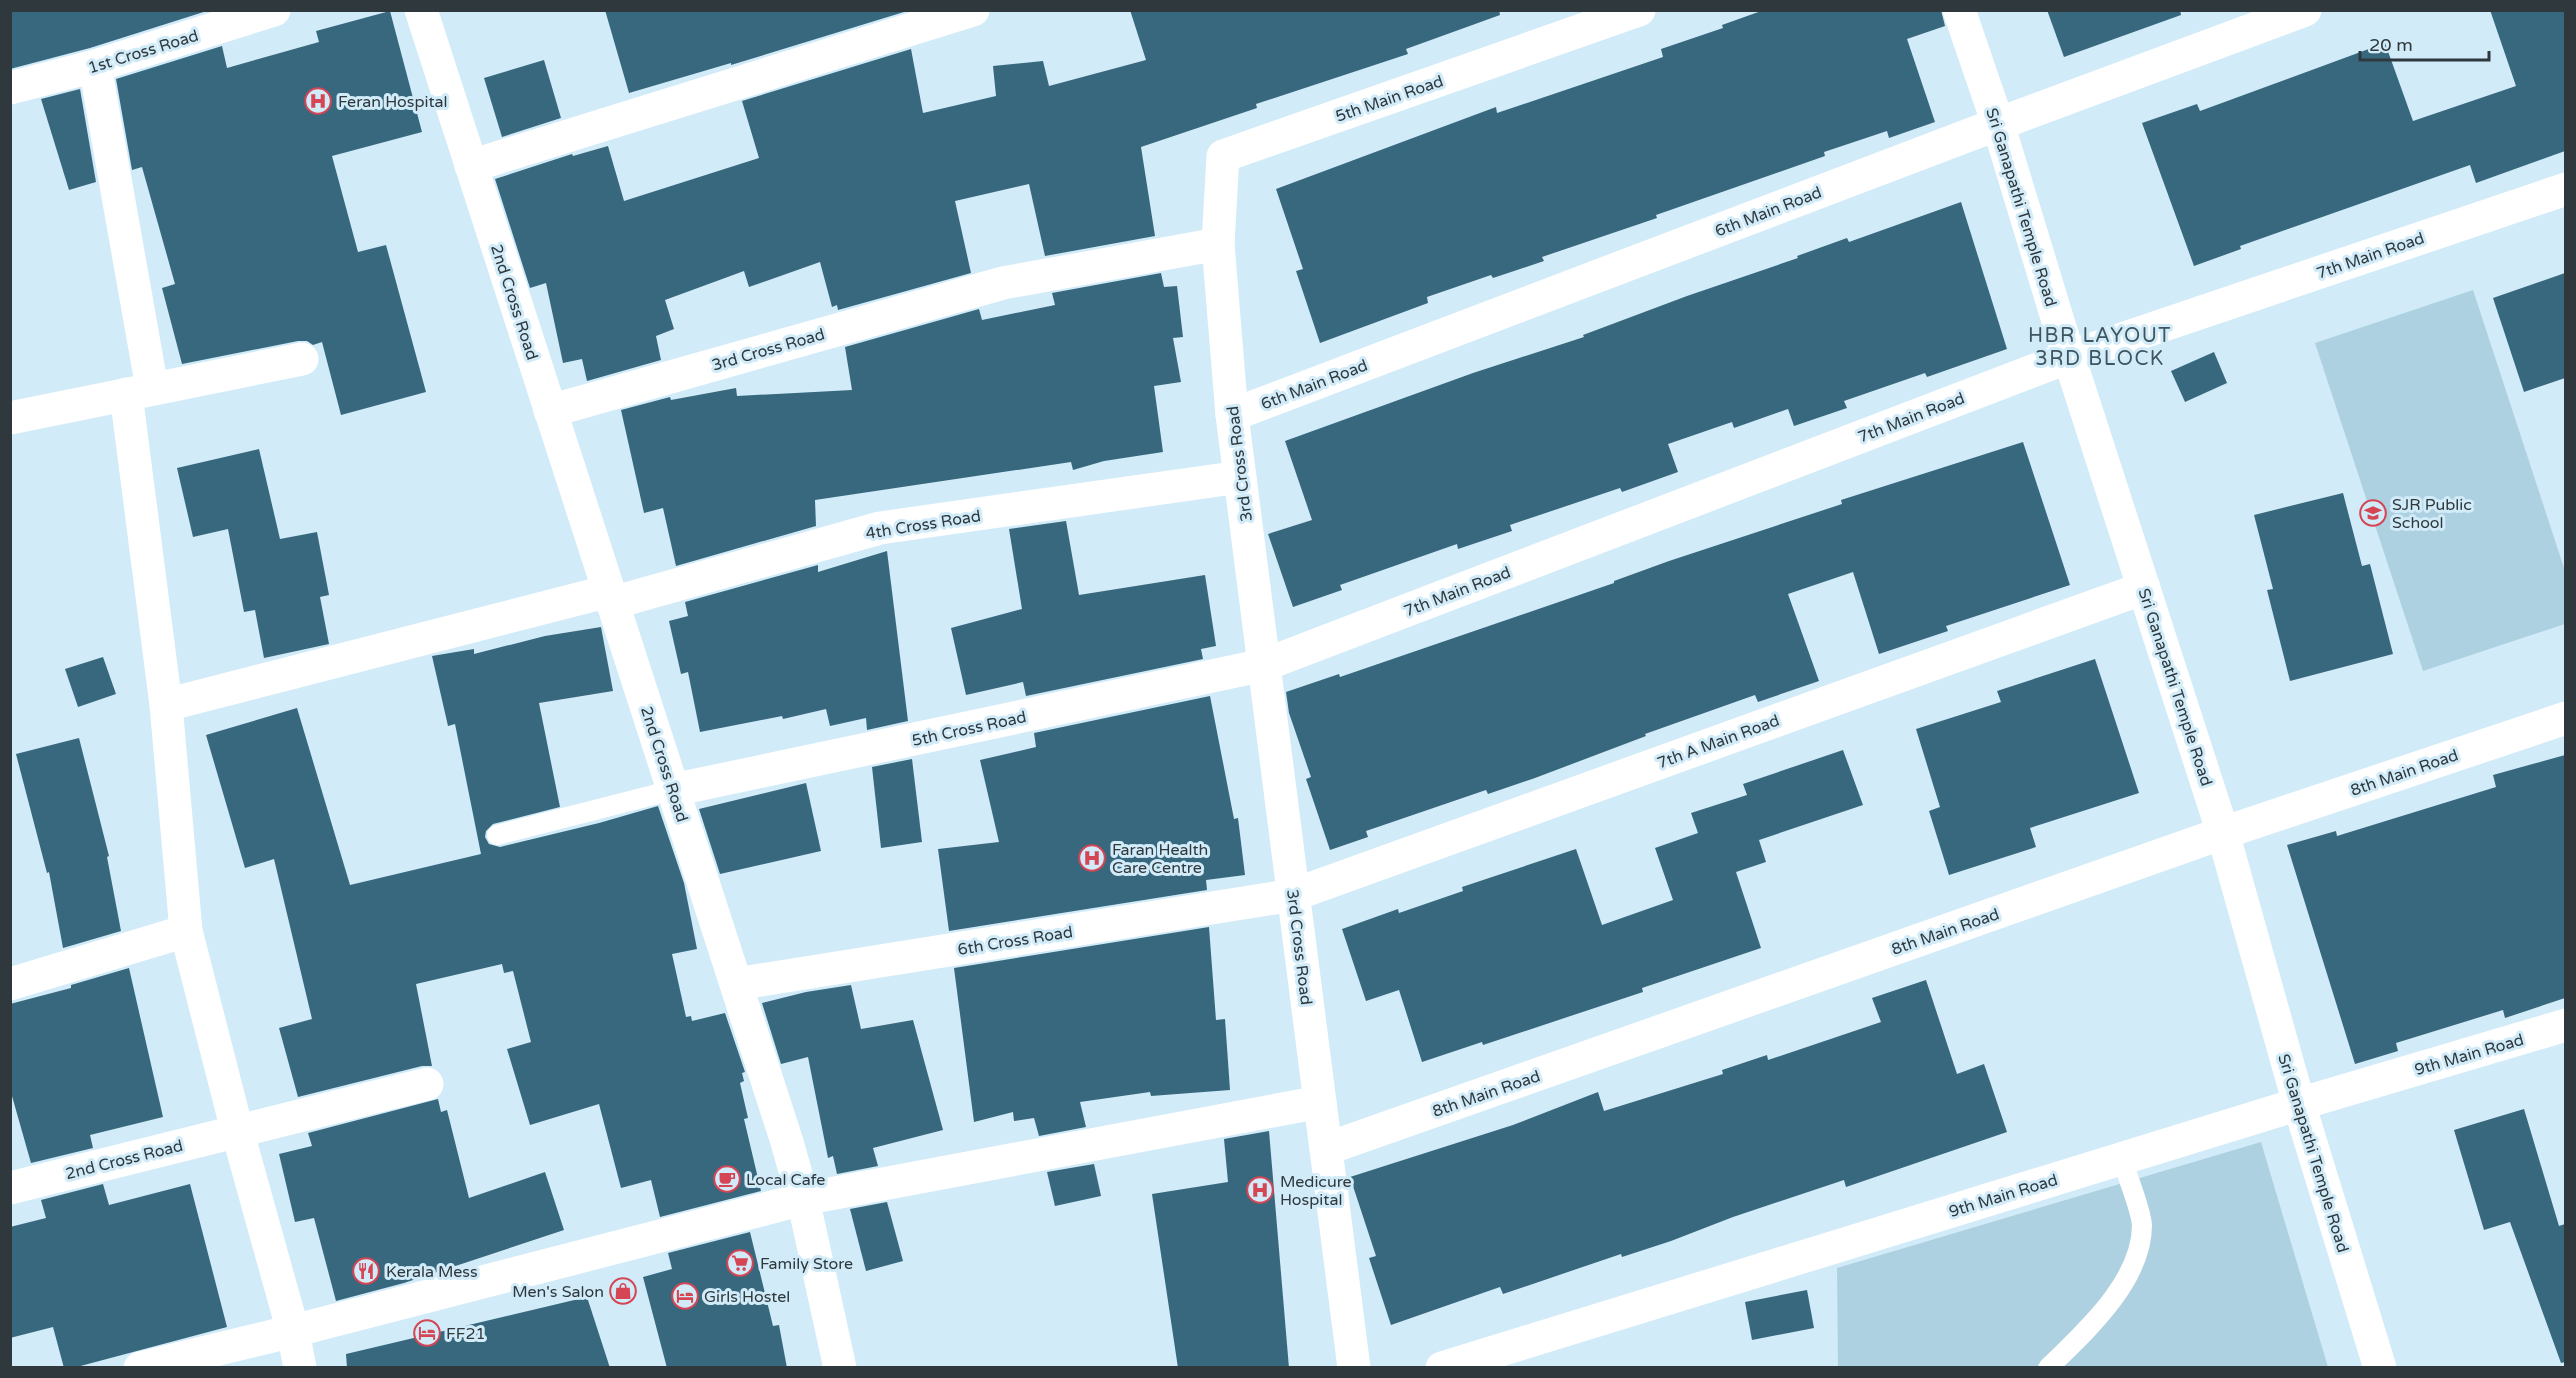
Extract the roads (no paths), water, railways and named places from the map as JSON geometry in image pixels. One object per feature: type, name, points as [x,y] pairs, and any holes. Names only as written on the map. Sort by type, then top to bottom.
[{"type":"street","name":"1st Cross Road","points":[[10,88],[94,66],[274,10]]},
{"type":"street","name":"2nd Cross Road","points":[[421,10],[736,984],[803,1199],[840,1368]]},
{"type":"street","points":[[471,166],[973,10]]},
{"type":"street","name":"5th Main Road","points":[[1218,244],[1223,156],[1639,10]]},
{"type":"street","name":"Sri Ganapathi Temple Road","points":[[1959,10],[1998,124],[2069,357],[2223,833],[2299,1104],[2380,1368]]},
{"type":"street","name":"6th Main Road","points":[[1232,415],[2305,10]]},
{"type":"street","points":[[94,66],[139,391],[186,931],[300,1368]]},
{"type":"street","name":"7th Main Road","points":[[1264,665],[2069,357],[2565,189]]},
{"type":"street","name":"3rd Cross Road","points":[[550,411],[1003,283],[1218,244],[1232,415],[1354,1368]]},
{"type":"street","points":[[10,418],[302,359]]},
{"type":"street","name":"4th Cross Road","points":[[166,705],[611,597],[880,528],[1240,477]]},
{"type":"street","name":"7th A Main Road","points":[[1293,894],[2144,588]]},
{"type":"street","name":"5th Cross Road","points":[[673,790],[1264,665]]},
{"type":"street","name":"8th Main Road","points":[[1326,1149],[2223,833],[2565,718]]},
{"type":"street","name":"6th Cross Road","points":[[736,984],[1293,894]]},
{"type":"street","points":[[10,984],[186,931]]},
{"type":"street","name":"9th Main Road","points":[[1442,1368],[2299,1104],[2565,1026]]},
{"type":"street","name":"2nd Cross Road","points":[[10,1188],[427,1084]]},
{"type":"street","points":[[140,1368],[803,1199],[1320,1102]]},
{"type":"lane","points":[[497,835],[673,790]]},
{"type":"lane","points":[[2048,1368],[2097,1321],[2124,1280],[2140,1249],[2142,1222],[2122,1159]]},
{"type":"place","name":"Feran Hospital","points":[[318,101]]},
{"type":"place","name":"SJR Public School","points":[[2373,513]]},
{"type":"place","name":"Faran Health Care Centre","points":[[1092,858]]},
{"type":"place","name":"Local Cafe","points":[[727,1179]]},
{"type":"place","name":"Medicure Hospital","points":[[1260,1190]]},
{"type":"place","name":"Family Store","points":[[740,1263]]},
{"type":"place","name":"Kerala Mess","points":[[366,1271]]},
{"type":"place","name":"Men's Salon","points":[[623,1291]]},
{"type":"place","name":"Girls Hostel","points":[[685,1296]]},
{"type":"place","name":"FF21","points":[[427,1333]]},
{"type":"district","name":"HBR LAYOUT 3RD BLOCK","points":[[2100,346]]}]
